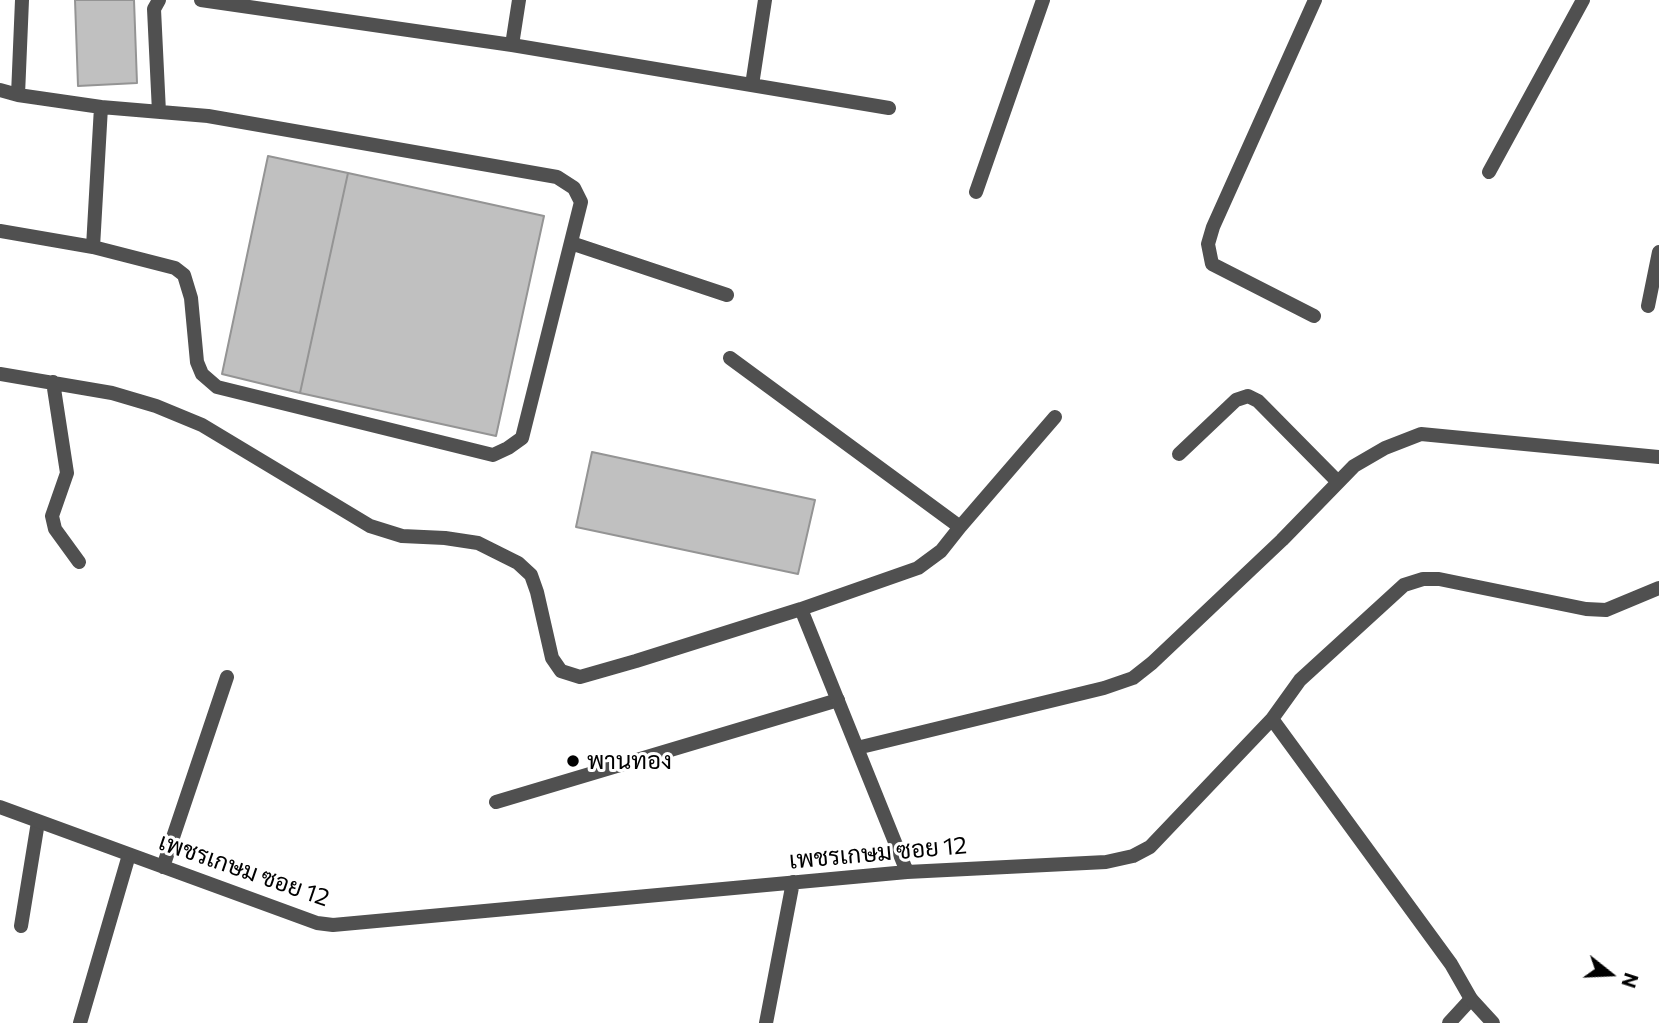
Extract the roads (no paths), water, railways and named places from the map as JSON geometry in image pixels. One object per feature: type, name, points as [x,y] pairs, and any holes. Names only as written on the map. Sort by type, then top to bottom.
[{"type":"street","points":[[18,95],[23,0]]},
{"type":"street","points":[[159,0],[154,9],[159,112]]},
{"type":"street","points":[[201,0],[512,45],[889,108]]},
{"type":"street","points":[[512,45],[519,0]]},
{"type":"street","points":[[752,85],[765,0]]},
{"type":"street","points":[[976,192],[1043,0]]},
{"type":"street","points":[[1314,316],[1213,264],[1208,244],[1213,227],[1315,0]]},
{"type":"street","points":[[1489,172],[1583,0]]},
{"type":"street","points":[[0,90],[101,107],[208,116],[556,177],[574,188],[581,202],[522,438],[508,449],[493,455],[217,387],[202,374],[197,362],[191,298],[184,275],[175,268],[93,247],[0,231]]},
{"type":"street","points":[[93,247],[101,107]]},
{"type":"street","points":[[570,243],[727,295]]},
{"type":"street","points":[[1648,306],[1659,252]]},
{"type":"street","points":[[730,358],[960,527]]},
{"type":"street","points":[[0,374],[112,393],[156,406],[202,425],[370,526],[402,536],[478,543],[518,563],[531,575],[552,658],[561,671],[580,677],[801,609],[918,568],[940,551],[1055,417]]},
{"type":"street","points":[[53,382],[65,445],[67,473],[52,516],[55,529],[79,562]]},
{"type":"street","points":[[1179,454],[1236,400],[1248,396],[1258,401],[1338,482]]},
{"type":"street","points":[[858,748],[1104,688],[1133,678],[1282,540],[1354,466],[1420,434],[1659,457]]},
{"type":"street","name":"เพชรเกษม ซอย 12","points":[[0,807],[317,923],[344,925],[907,872],[1106,862],[1133,856],[1150,847],[1272,719],[1300,680],[1404,585],[1423,579],[1439,579],[1586,609],[1606,610],[1659,588]]},
{"type":"street","points":[[801,609],[907,872]]},
{"type":"street","points":[[163,867],[227,677]]},
{"type":"street","points":[[496,802],[838,700]]},
{"type":"street","points":[[1272,719],[1451,964],[1471,999],[1493,1023]]},
{"type":"street","points":[[21,926],[38,822]]},
{"type":"street","points":[[80,1023],[129,855]]},
{"type":"street","points":[[766,1023],[793,883]]},
{"type":"street","points":[[1449,1023],[1471,999]]},
{"type":"place","name":"พานทอง","points":[[573,761]]}]
